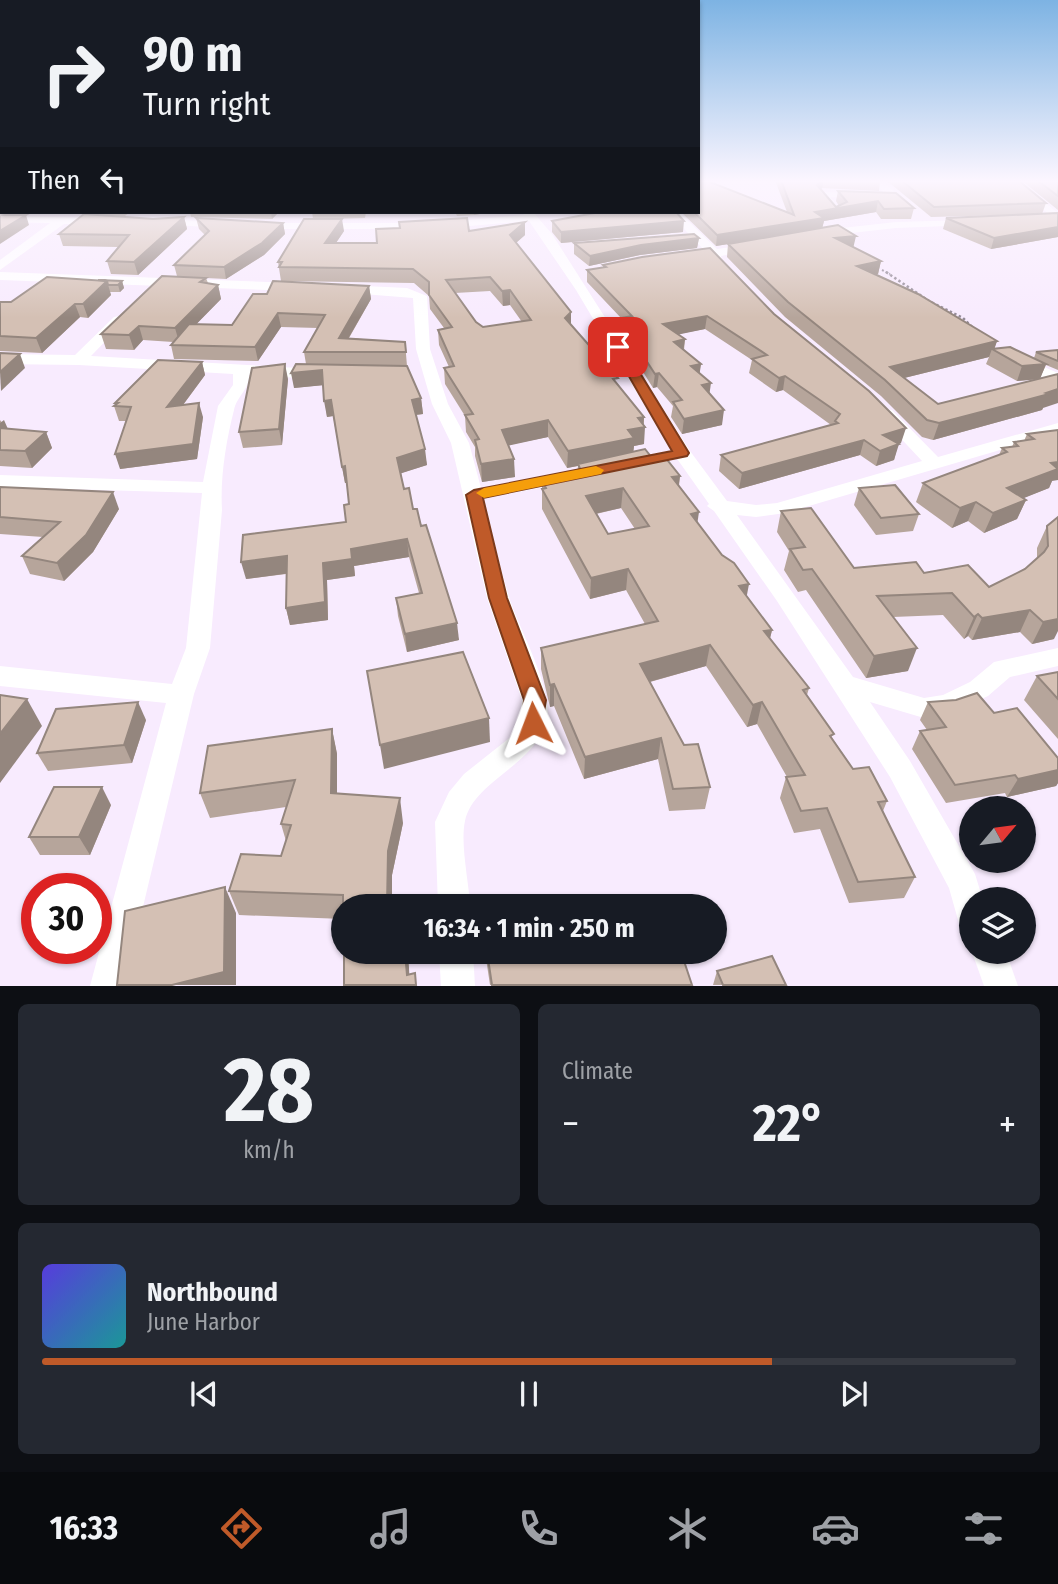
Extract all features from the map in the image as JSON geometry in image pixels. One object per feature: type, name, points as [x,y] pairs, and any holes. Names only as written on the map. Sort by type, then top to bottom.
[{"type":"street","points":[[0,265],[54,226]]},
{"type":"street","points":[[257,226],[433,226]]},
{"type":"street","points":[[539,226],[560,249],[577,276],[675,455],[785,595],[906,780],[964,887]]},
{"type":"street","points":[[683,226],[691,238],[714,253],[725,269]]},
{"type":"street","points":[[811,236],[908,226]]},
{"type":"street","points":[[681,257],[766,246]]},
{"type":"street","points":[[0,276],[152,287],[317,288],[418,294],[413,348],[433,374],[440,404],[460,443],[498,598],[535,700],[533,723],[521,744],[474,783],[459,801],[450,822],[453,894]]},
{"type":"street","points":[[79,360],[128,311]]},
{"type":"street","points":[[992,348],[1058,379]]},
{"type":"street","points":[[0,359],[79,360],[241,372],[332,374]]},
{"type":"street","points":[[107,985],[181,694],[198,648],[212,510],[211,488],[226,405],[241,385],[241,372]]},
{"type":"street","points":[[409,375],[433,374]]},
{"type":"street","points":[[873,401],[934,464]]},
{"type":"street","points":[[717,506],[756,511],[778,509],[1058,428]]},
{"type":"street","points":[[474,495],[578,474]]},
{"type":"street","points":[[0,481],[211,488]]},
{"type":"street","points":[[843,684],[924,708],[947,705],[979,689],[1003,669],[1058,657]]},
{"type":"street","points":[[0,676],[90,684],[141,693],[181,694]]},
{"type":"street","points":[[457,964],[458,985]]},
{"type":"street","points":[[993,964],[1001,985]]},
{"type":"path","points":[[882,270],[903,278],[931,302],[951,309],[967,320],[992,348]]},
{"type":"building","points":[[69,226],[174,226],[134,262],[107,261],[129,235],[59,234]]},
{"type":"building","points":[[204,226],[280,226],[262,243],[224,267],[174,265],[209,231]]},
{"type":"building","points":[[300,226],[337,226],[325,243],[377,243],[376,229],[468,226],[469,231],[520,226],[510,235],[571,312],[565,318],[618,378],[613,379],[644,417],[638,418],[645,427],[628,430],[634,438],[568,451],[548,420],[502,430],[514,459],[481,464],[475,440],[479,439],[465,415],[473,414],[444,368],[454,366],[438,330],[452,327],[429,295],[429,282],[413,269],[279,267],[282,262],[278,262]],"holes":[[[490,277],[502,291],[510,290],[531,320],[483,327],[476,322],[446,280]]]},
{"type":"building","points":[[556,226],[628,226],[561,232]]},
{"type":"building","points":[[708,226],[774,226],[717,235]]},
{"type":"building","points":[[840,226],[856,236],[835,238],[881,261],[857,266],[918,294],[997,341],[890,367],[938,404],[1058,374],[1058,389],[1046,393],[1049,394],[939,423],[927,420],[885,380],[788,302],[728,244]]},
{"type":"building","points":[[965,226],[1058,226],[1058,227],[994,238]]},
{"type":"building","points":[[694,234],[699,238],[641,245],[590,256],[574,243]]},
{"type":"building","points":[[710,248],[774,314],[869,391],[906,428],[883,435],[899,444],[880,451],[864,440],[742,473],[721,455],[838,423],[835,421],[840,414],[785,376],[779,378],[752,359],[767,355],[707,316],[663,324],[685,339],[674,342],[701,364],[691,366],[711,383],[702,385],[724,410],[684,419],[673,402],[682,400],[659,373],[655,374],[631,337],[640,335],[621,318],[632,316],[587,270],[642,257]]},
{"type":"building","points":[[162,276],[206,278],[200,282],[218,285],[175,328],[139,326],[129,335],[101,334]]},
{"type":"building","points":[[47,277],[107,281],[83,304],[75,304],[36,338],[0,336],[0,302],[11,302]]},
{"type":"building","points":[[98,280],[122,281],[118,285],[108,285],[107,281]]},
{"type":"building","points":[[273,281],[369,286],[339,338],[405,342],[406,352],[304,352],[325,315],[278,313],[255,347],[171,345],[189,324],[232,325],[253,294],[267,294]]},
{"type":"building","points":[[1010,347],[1046,364],[1022,366],[992,349]]},
{"type":"building","points":[[1058,350],[1058,361],[1036,352]]},
{"type":"building","points":[[0,353],[20,354],[0,372]]},
{"type":"building","points":[[158,360],[202,362],[167,407],[199,403],[193,444],[115,454],[131,407],[114,406],[118,403],[115,403]]},
{"type":"building","points":[[285,364],[279,429],[239,432],[252,368]]},
{"type":"building","points":[[296,364],[407,366],[421,398],[412,400],[425,449],[397,458],[404,489],[409,488],[413,509],[417,509],[421,526],[426,525],[457,623],[405,634],[396,598],[422,593],[407,539],[351,549],[352,559],[323,563],[325,602],[286,608],[287,556],[241,562],[243,535],[346,522],[344,505],[349,504],[345,466],[342,467],[331,400],[324,401],[322,370],[291,373]]},
{"type":"building","points":[[0,428],[46,432],[25,451],[0,450]]},
{"type":"building","points":[[1058,430],[1058,462],[1051,463],[1058,469],[1007,488],[1026,500],[993,513],[976,502],[960,508],[923,483],[1007,452],[1002,448],[1018,446],[1014,442],[1034,439],[1027,434]]},
{"type":"building","points":[[645,449],[653,459],[664,456],[680,476],[672,477],[699,512],[691,514],[722,555],[734,563],[749,584],[739,586],[772,630],[764,631],[809,688],[803,690],[834,734],[830,736],[853,769],[869,767],[887,801],[878,802],[915,877],[858,882],[827,808],[801,811],[786,777],[805,775],[762,702],[753,705],[710,645],[640,664],[684,745],[698,744],[710,787],[673,789],[661,738],[585,757],[554,684],[550,685],[541,648],[658,621],[628,569],[591,578],[542,489],[546,488],[542,480],[582,473],[578,464]],"holes":[[[623,488],[649,526],[608,534],[586,496]]]},
{"type":"building","points":[[895,485],[919,514],[881,518],[859,488]]},
{"type":"building","points":[[0,487],[113,492],[86,535],[57,563],[22,556],[60,522],[0,517]]},
{"type":"building","points":[[811,508],[854,568],[916,562],[924,573],[968,565],[989,587],[1025,569],[1044,552],[1048,546],[1047,526],[1058,517],[1058,619],[1043,622],[1030,610],[982,618],[978,614],[974,617],[952,593],[877,596],[917,648],[874,656],[812,569],[803,570],[790,549],[805,547],[781,511]]},
{"type":"building","points":[[463,652],[489,718],[380,745],[367,671]]},
{"type":"building","points":[[1058,672],[1058,699],[1037,676]]},
{"type":"building","points":[[977,693],[994,713],[1017,708],[1058,758],[1058,770],[1018,779],[1015,775],[955,785],[920,731],[946,727],[928,702],[956,700]]},
{"type":"building","points":[[0,695],[27,699],[0,734]]},
{"type":"building","points":[[138,702],[124,745],[37,753],[56,709]]},
{"type":"building","points":[[332,729],[331,793],[400,798],[388,851],[387,894],[229,891],[241,854],[281,856],[291,825],[281,824],[295,780],[200,793],[208,746]]},
{"type":"building","points":[[54,787],[102,787],[79,837],[29,837]]},
{"type":"building","points":[[225,887],[224,972],[172,985],[117,985],[125,911]]},
{"type":"building","points":[[772,956],[786,985],[723,985],[717,971]]},
{"type":"building","points":[[344,964],[406,964],[407,975],[415,973],[416,985],[344,985]]},
{"type":"building","points":[[489,964],[685,964],[692,985],[492,985]]},
{"type":"slow traffic","points":[[484,493],[596,470]]},
{"type":"route","points":[[533,723],[535,700],[498,598],[474,495],[681,453],[618,347]]}]
